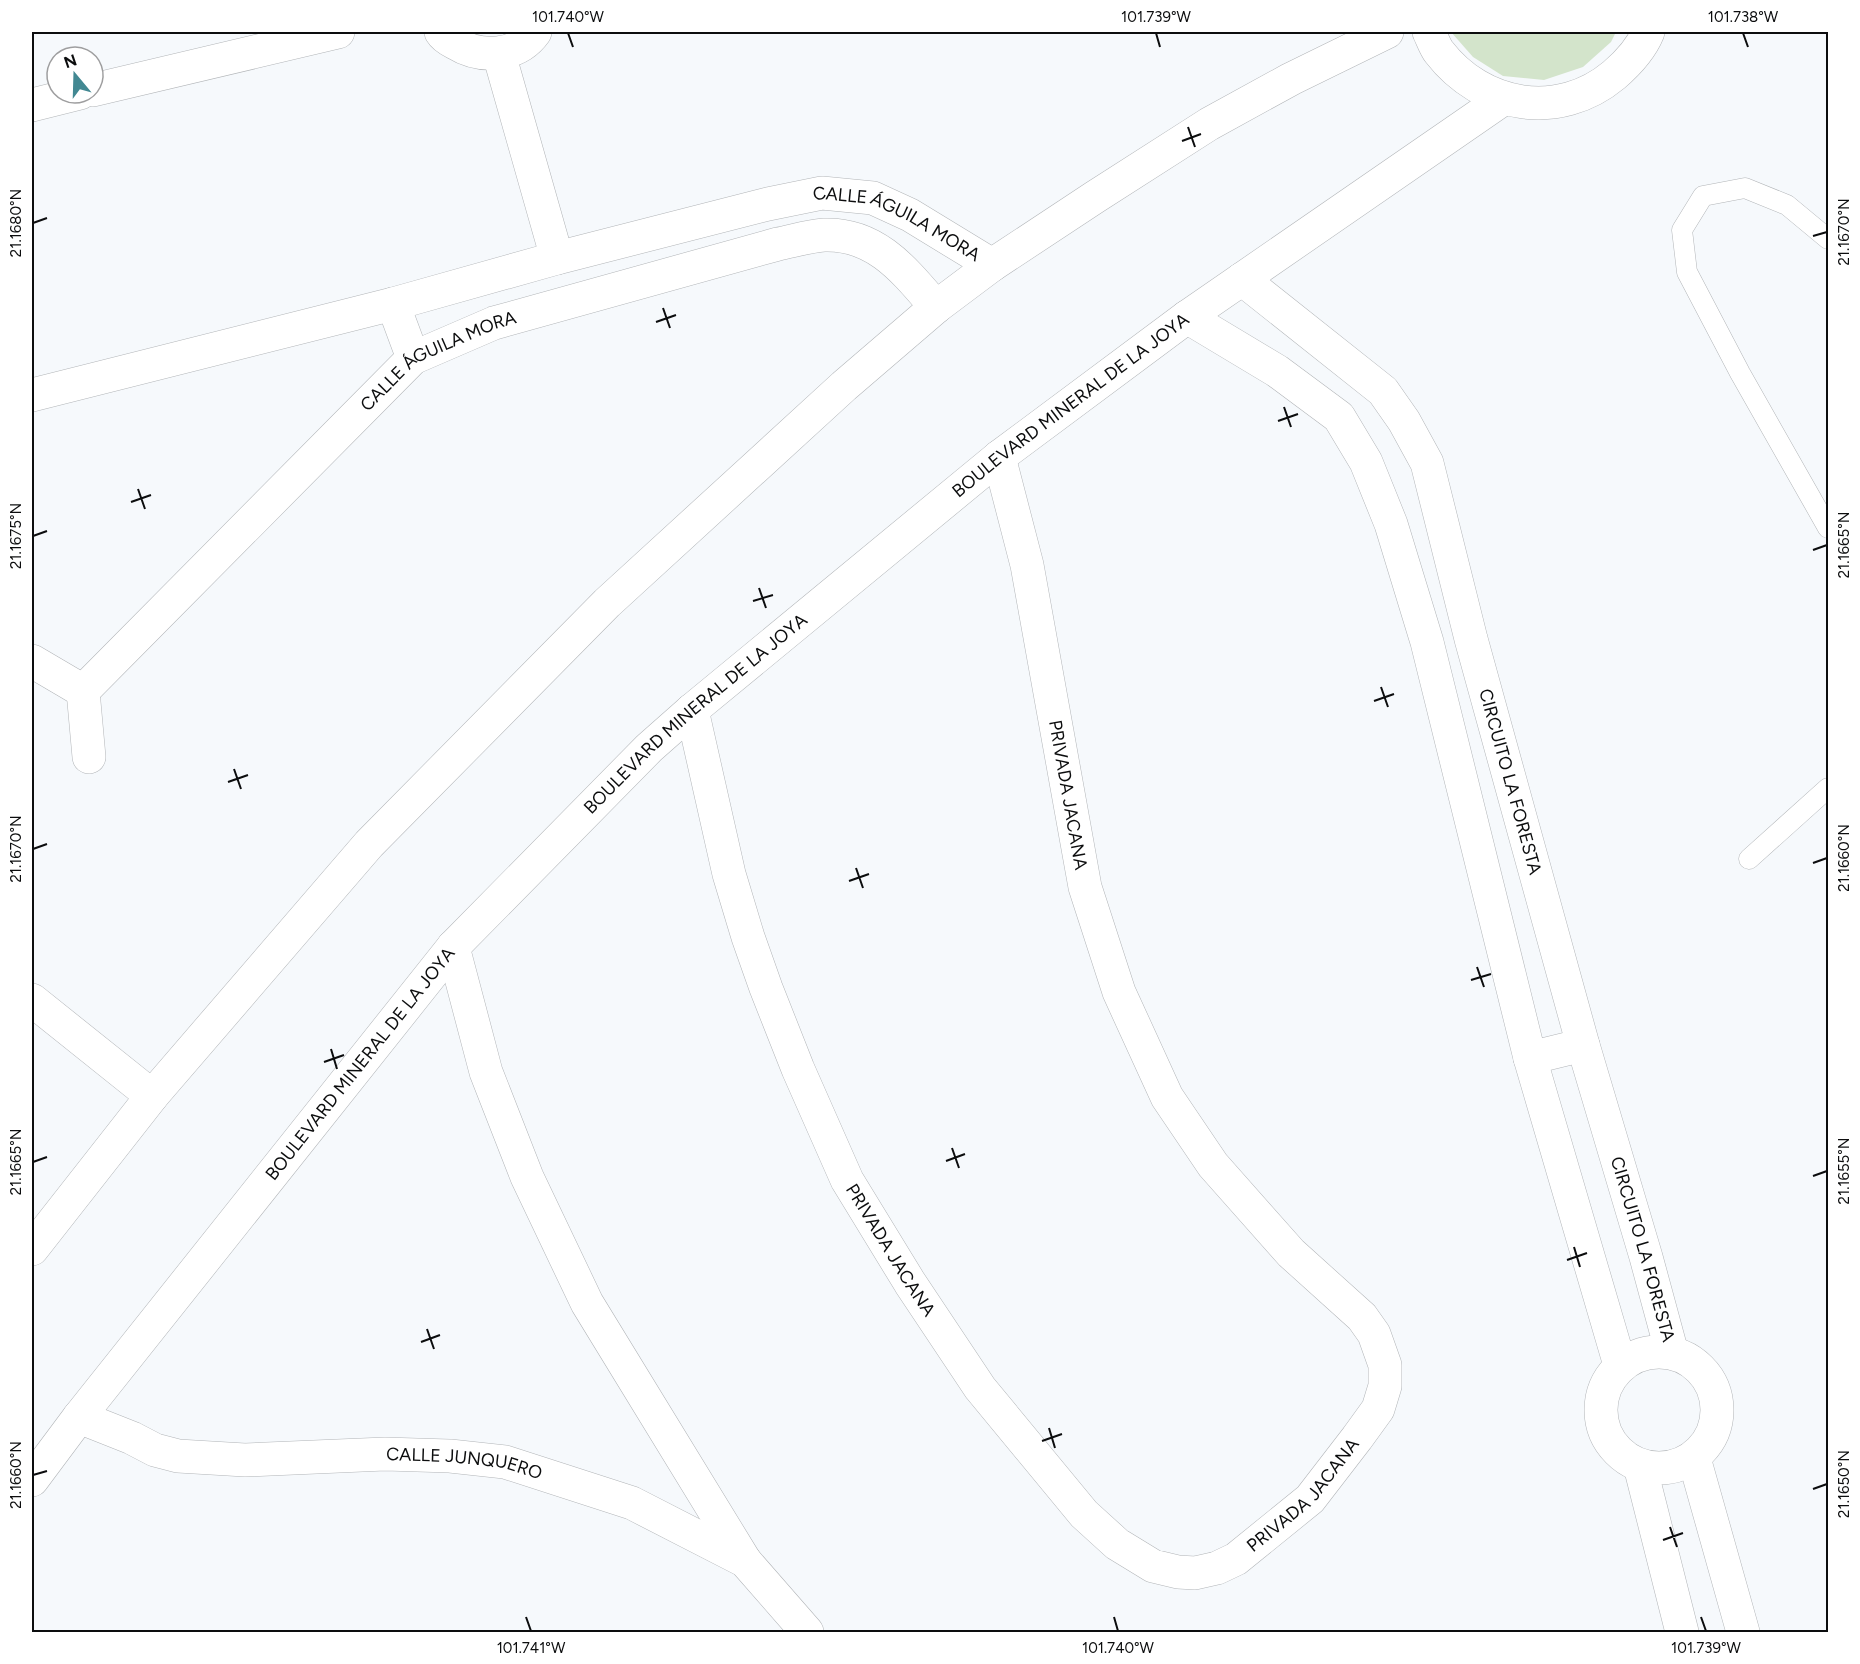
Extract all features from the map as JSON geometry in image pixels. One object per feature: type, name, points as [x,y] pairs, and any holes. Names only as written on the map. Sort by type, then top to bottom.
[{"type":"street","points":[[105,87],[338,32]]},
{"type":"street","points":[[441,32],[469,52],[499,54],[529,40],[535,32]]},
{"type":"street","points":[[32,1249],[152,1096],[369,844],[599,611],[844,386],[936,307],[992,265],[1209,124],[1291,79],[1387,32]]},
{"type":"street","points":[[1429,32],[1438,51],[1466,81],[1503,99],[1537,104],[1571,99],[1602,86],[1628,63],[1648,32]]},
{"type":"street","points":[[499,54],[557,258]]},
{"type":"street","name":"BOULEVARD MINERAL DE LA JOYA","points":[[32,1480],[79,1417],[453,947],[649,748],[999,457],[1187,317],[1503,99]]},
{"type":"street","name":"CALLE ÁGUILA MORA","points":[[32,396],[393,304],[557,258],[768,204],[822,193],[873,198],[910,215],[992,265]]},
{"type":"street","name":"CALLE ÁGUILA MORA","points":[[83,691],[413,358],[494,323],[767,248],[824,235],[856,238],[884,253],[909,276],[936,307]]},
{"type":"street","name":"CIRCUITO LA FORESTA","points":[[1242,279],[1383,391],[1427,463],[1471,639],[1583,1045],[1672,1353]]},
{"type":"street","points":[[393,304],[413,358]]},
{"type":"street","points":[[1187,317],[1277,371],[1340,417],[1366,462],[1391,524],[1426,642],[1530,1058],[1620,1365]]},
{"type":"street","name":"PRIVADA JACANA","points":[[692,710],[729,874],[766,988],[798,1069],[847,1180],[910,1283],[980,1389],[1084,1514],[1117,1544],[1153,1566],[1178,1572],[1195,1573],[1217,1568],[1236,1558],[1310,1499],[1351,1447],[1378,1409],[1385,1386],[1385,1365],[1374,1334],[1362,1317],[1292,1253],[1214,1165],[1167,1097],[1119,992],[1085,887],[1027,565],[999,457]]},
{"type":"street","points":[[1426,642],[1471,639]]},
{"type":"street","points":[[32,661],[83,691],[88,757]]},
{"type":"street","points":[[453,947],[486,1072],[527,1177],[562,1251],[587,1303],[745,1561]]},
{"type":"street","points":[[32,1000],[152,1096]]},
{"type":"street","points":[[1530,1058],[1583,1045]]},
{"type":"street","points":[[1644,1353],[1672,1353],[1695,1364],[1713,1385],[1718,1411],[1711,1437],[1694,1458],[1668,1469],[1640,1466],[1614,1449],[1601,1422],[1603,1391],[1620,1365],[1644,1353]]},
{"type":"street","name":"CALLE JUNQUERO","points":[[79,1417],[132,1438],[154,1450],[178,1456],[245,1460],[385,1454],[450,1456],[505,1462],[632,1503],[745,1561],[807,1632]]},
{"type":"street","points":[[1694,1458],[1743,1632]]},
{"type":"street","points":[[1640,1466],[1682,1632]]},
{"type":"lane","points":[[1828,239],[1787,205],[1745,188],[1703,196],[1682,230],[1687,272],[1740,373],[1828,528]]},
{"type":"lane","points":[[1749,859],[1828,788]]},
{"type":"green space","points":[[1451,32],[1616,32],[1611,42],[1583,67],[1544,80],[1503,76],[1473,57]]}]
